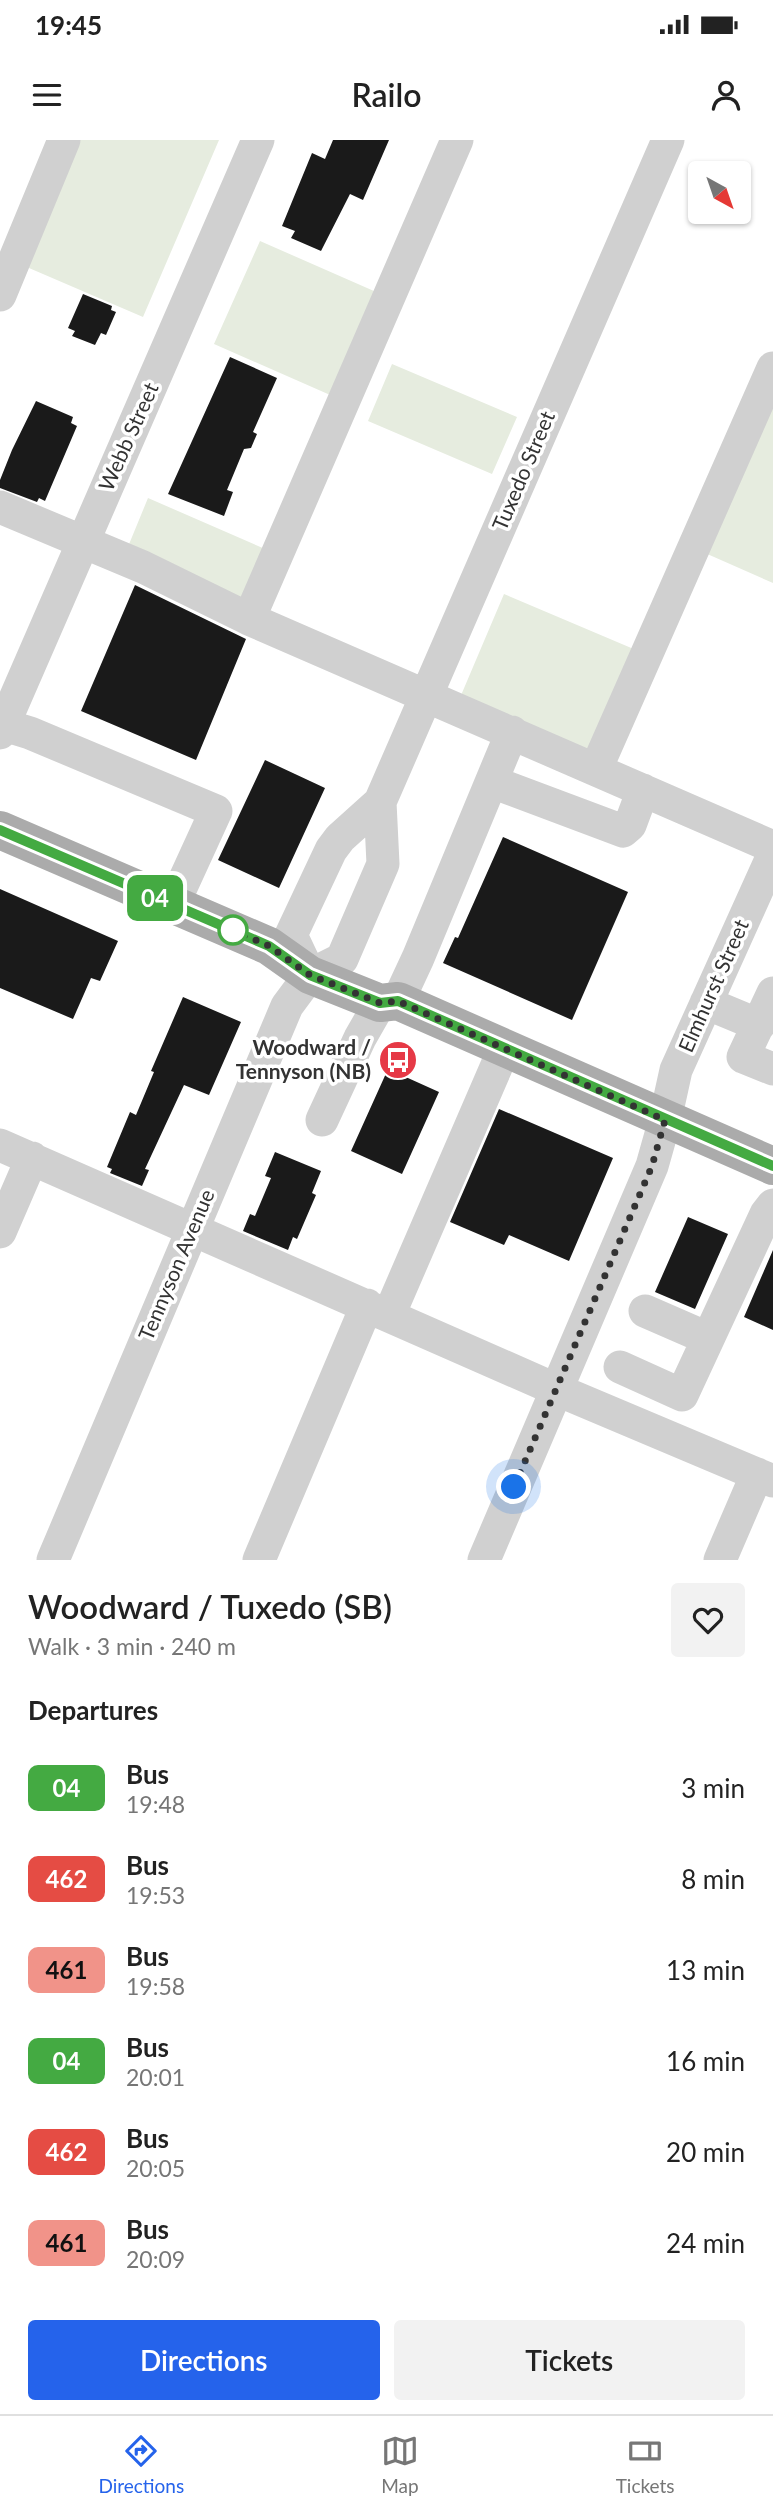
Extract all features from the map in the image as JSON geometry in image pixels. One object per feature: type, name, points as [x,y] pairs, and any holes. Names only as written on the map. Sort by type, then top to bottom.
[{"type":"main road","points":[[0,830],[269,946],[310,975],[389,1002],[504,1049],[773,1166]]},
{"type":"street","points":[[0,295],[64,140]]},
{"type":"street","name":"Webb Street","points":[[2,729],[258,140]]},
{"type":"street","points":[[249,619],[457,140]]},
{"type":"street","name":"Tuxedo Street","points":[[380,802],[383,864],[377,879],[342,959],[310,975],[291,935],[331,850],[340,838],[380,802],[668,140]]},
{"type":"street","points":[[596,769],[773,368]]},
{"type":"street","points":[[0,507],[143,567],[249,619],[427,694],[773,847]]},
{"type":"street","points":[[2,729],[30,733],[216,811],[173,905]]},
{"type":"street","points":[[322,1120],[360,1038],[389,1002],[418,958],[512,732]]},
{"type":"street","points":[[492,782],[623,831],[630,825],[643,790]]},
{"type":"street","name":"Elmhurst Street","points":[[484,1560],[652,1166],[668,1121],[676,1070],[773,855]]},
{"type":"street","name":"Tennyson Avenue","points":[[53,1560],[287,1006],[310,975]]},
{"type":"street","points":[[773,993],[743,1057],[773,1069]]},
{"type":"street","points":[[706,1003],[758,1024]]},
{"type":"street","points":[[259,1560],[504,1049]]},
{"type":"street","points":[[0,1145],[555,1389],[765,1478],[720,1560]]},
{"type":"street","points":[[0,1232],[32,1158]]},
{"type":"street","points":[[620,1367],[682,1395],[765,1214],[773,1205]]},
{"type":"street","points":[[645,1311],[707,1338]]},
{"type":"shaded area","points":[[75,140],[219,140],[143,317],[22,265]]},
{"type":"shaded area","points":[[260,241],[383,295],[337,398],[214,344]]},
{"type":"shaded area","points":[[392,364],[517,417],[492,474],[368,421]]},
{"type":"shaded area","points":[[773,401],[773,583],[705,553]]},
{"type":"shaded area","points":[[148,498],[272,552],[249,605],[125,554]]},
{"type":"shaded area","points":[[504,594],[636,650],[590,756],[459,700]]},
{"type":"building","points":[[333,140],[389,140],[363,200],[350,194],[321,251],[291,238],[295,231],[282,226],[312,153],[325,159]]},
{"type":"building","points":[[83,294],[112,306],[111,310],[116,312],[106,335],[101,333],[95,345],[72,336],[75,331],[68,328]]},
{"type":"building","points":[[230,357],[277,378],[253,432],[257,434],[251,448],[244,449],[227,490],[233,492],[224,516],[168,494]]},
{"type":"building","points":[[36,401],[73,417],[71,423],[77,426],[45,501],[39,498],[37,502],[0,488],[0,480],[12,450]]},
{"type":"building","points":[[135,585],[246,639],[196,760],[81,711]]},
{"type":"building","points":[[265,760],[325,788],[279,888],[218,860]]},
{"type":"building","points":[[503,837],[628,892],[572,1020],[443,963],[455,937],[458,938]]},
{"type":"building","points":[[0,889],[118,941],[100,981],[91,978],[73,1019],[0,988]]},
{"type":"building","points":[[183,997],[241,1022],[209,1095],[184,1085],[145,1169],[149,1170],[142,1186],[110,1173],[112,1169],[107,1167],[130,1112],[136,1115],[154,1072],[151,1071]]},
{"type":"building","points":[[388,1069],[439,1092],[402,1174],[351,1151]]},
{"type":"building","points":[[499,1109],[613,1158],[569,1261],[509,1235],[504,1245],[450,1222]]},
{"type":"building","points":[[275,1152],[321,1171],[312,1193],[316,1195],[297,1239],[293,1237],[288,1250],[243,1231],[250,1214],[255,1216],[271,1178],[265,1176]]},
{"type":"building","points":[[688,1217],[728,1234],[695,1309],[655,1292]]},
{"type":"building","points":[[773,1250],[773,1330],[744,1317]]},
{"type":"bus line","name":"04","points":[[0,830],[269,946],[310,975],[380,1003],[398,1001],[773,1166]]},
{"type":"place","name":"Woodward / Tennyson (NB)","points":[[398,1060]]},
{"type":"route","points":[[233,930],[269,946],[310,975],[380,1003],[398,1001],[665,1120],[652,1166],[514,1487]]}]
